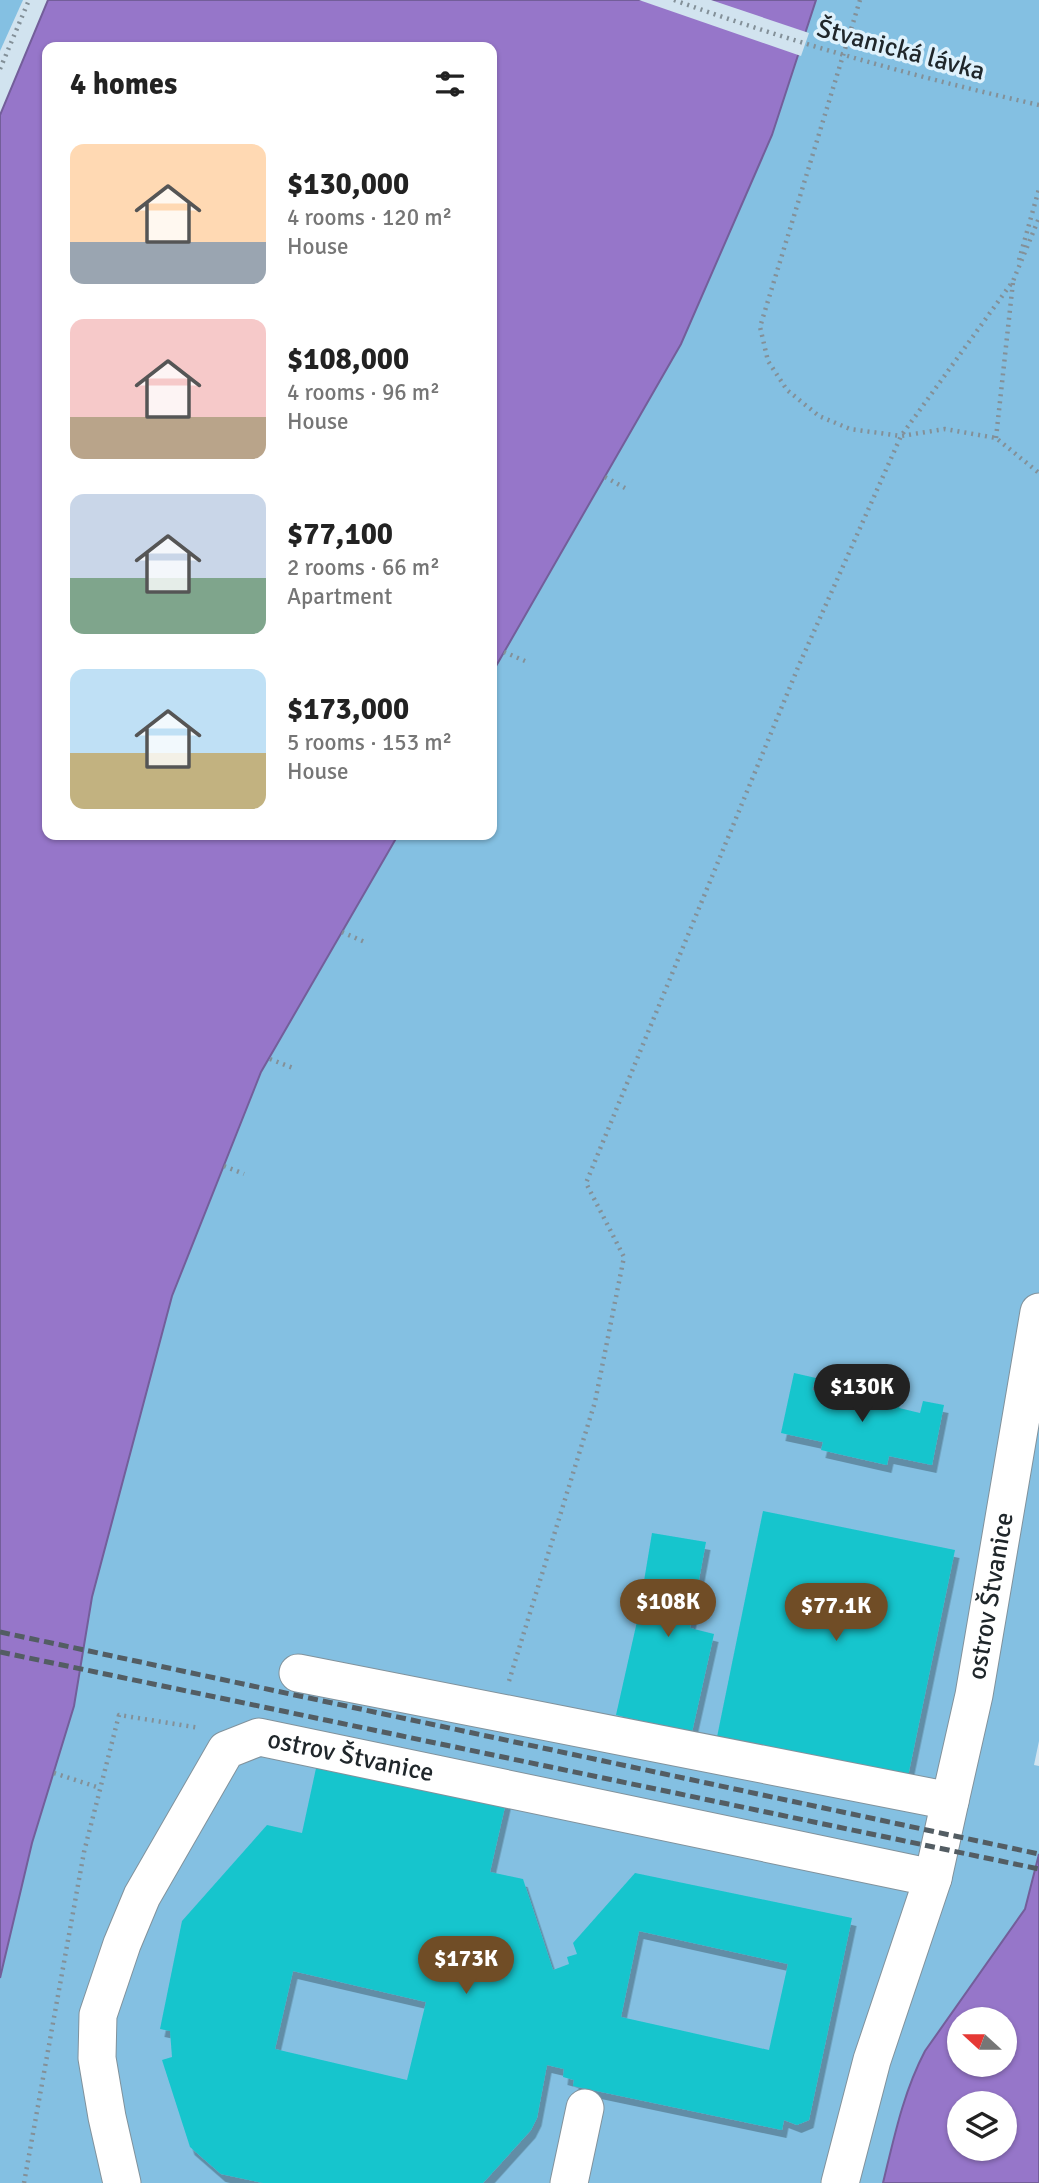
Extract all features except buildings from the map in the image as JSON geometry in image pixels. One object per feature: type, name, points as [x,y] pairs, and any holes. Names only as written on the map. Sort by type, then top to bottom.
[{"type":"lane","name":"ostrov Štvanice","points":[[840,2183],[872,2060],[933,1878],[974,1695],[1039,1312]]},
{"type":"lane","points":[[298,1673],[950,1801]]},
{"type":"lane","name":"ostrov Štvanice","points":[[122,2183],[97,2058],[98,2015],[122,1944],[142,1896],[226,1750],[259,1737],[933,1878]]},
{"type":"lane","points":[[569,2183],[585,2108]]},
{"type":"path","points":[[0,69],[29,0]]},
{"type":"path","name":"Štvanická lávka","points":[[674,0],[874,65],[1039,105]]},
{"type":"path","points":[[860,0],[760,327],[768,361],[787,390],[819,416],[850,429],[901,436],[945,429],[996,438],[1039,473]]},
{"type":"path","points":[[996,438],[1013,281],[1039,189]]},
{"type":"path","points":[[499,1712],[595,1402],[624,1257],[586,1183],[799,666],[901,436],[1013,281],[1039,218]]},
{"type":"path","points":[[604,477],[625,488]]},
{"type":"path","points":[[504,652],[525,661]]},
{"type":"path","points":[[342,932],[367,943]]},
{"type":"path","points":[[270,1059],[293,1068]]},
{"type":"path","points":[[224,1166],[244,1174]]},
{"type":"path","points":[[24,2183],[84,1852],[119,1716],[208,1729]]},
{"type":"path","points":[[54,1773],[100,1788]]},
{"type":"shaded area","points":[[0,0],[23,0],[0,51]]},
{"type":"shaded area","points":[[48,0],[816,0],[772,135],[681,344],[497,664],[497,42],[42,42],[42,840],[395,840],[261,1072],[172,1296],[92,1597],[74,1706],[32,1843],[0,1978],[0,115]]},
{"type":"shaded area","points":[[816,0],[1039,0],[1039,1741],[1034,1765],[1039,1766],[1039,1854],[1025,1909],[956,2007],[947,2007],[947,2020],[925,2051],[905,2099],[883,2183],[0,2183],[0,1978],[32,1843],[74,1706],[92,1597],[172,1296],[261,1072],[395,840],[497,840],[497,664],[681,344],[772,135]]},
{"type":"shaded area","points":[[1039,1854],[1039,2183],[883,2183],[895,2133],[917,2067],[947,2020],[947,2077],[1017,2077],[1017,2007],[956,2007],[1025,1909]]},
{"type":"pier","points":[[639,0],[711,0],[809,33],[801,56]]},
{"type":"railway","points":[[0,1632],[1039,1854]]},
{"type":"railway","points":[[0,1652],[1039,1869]]}]
